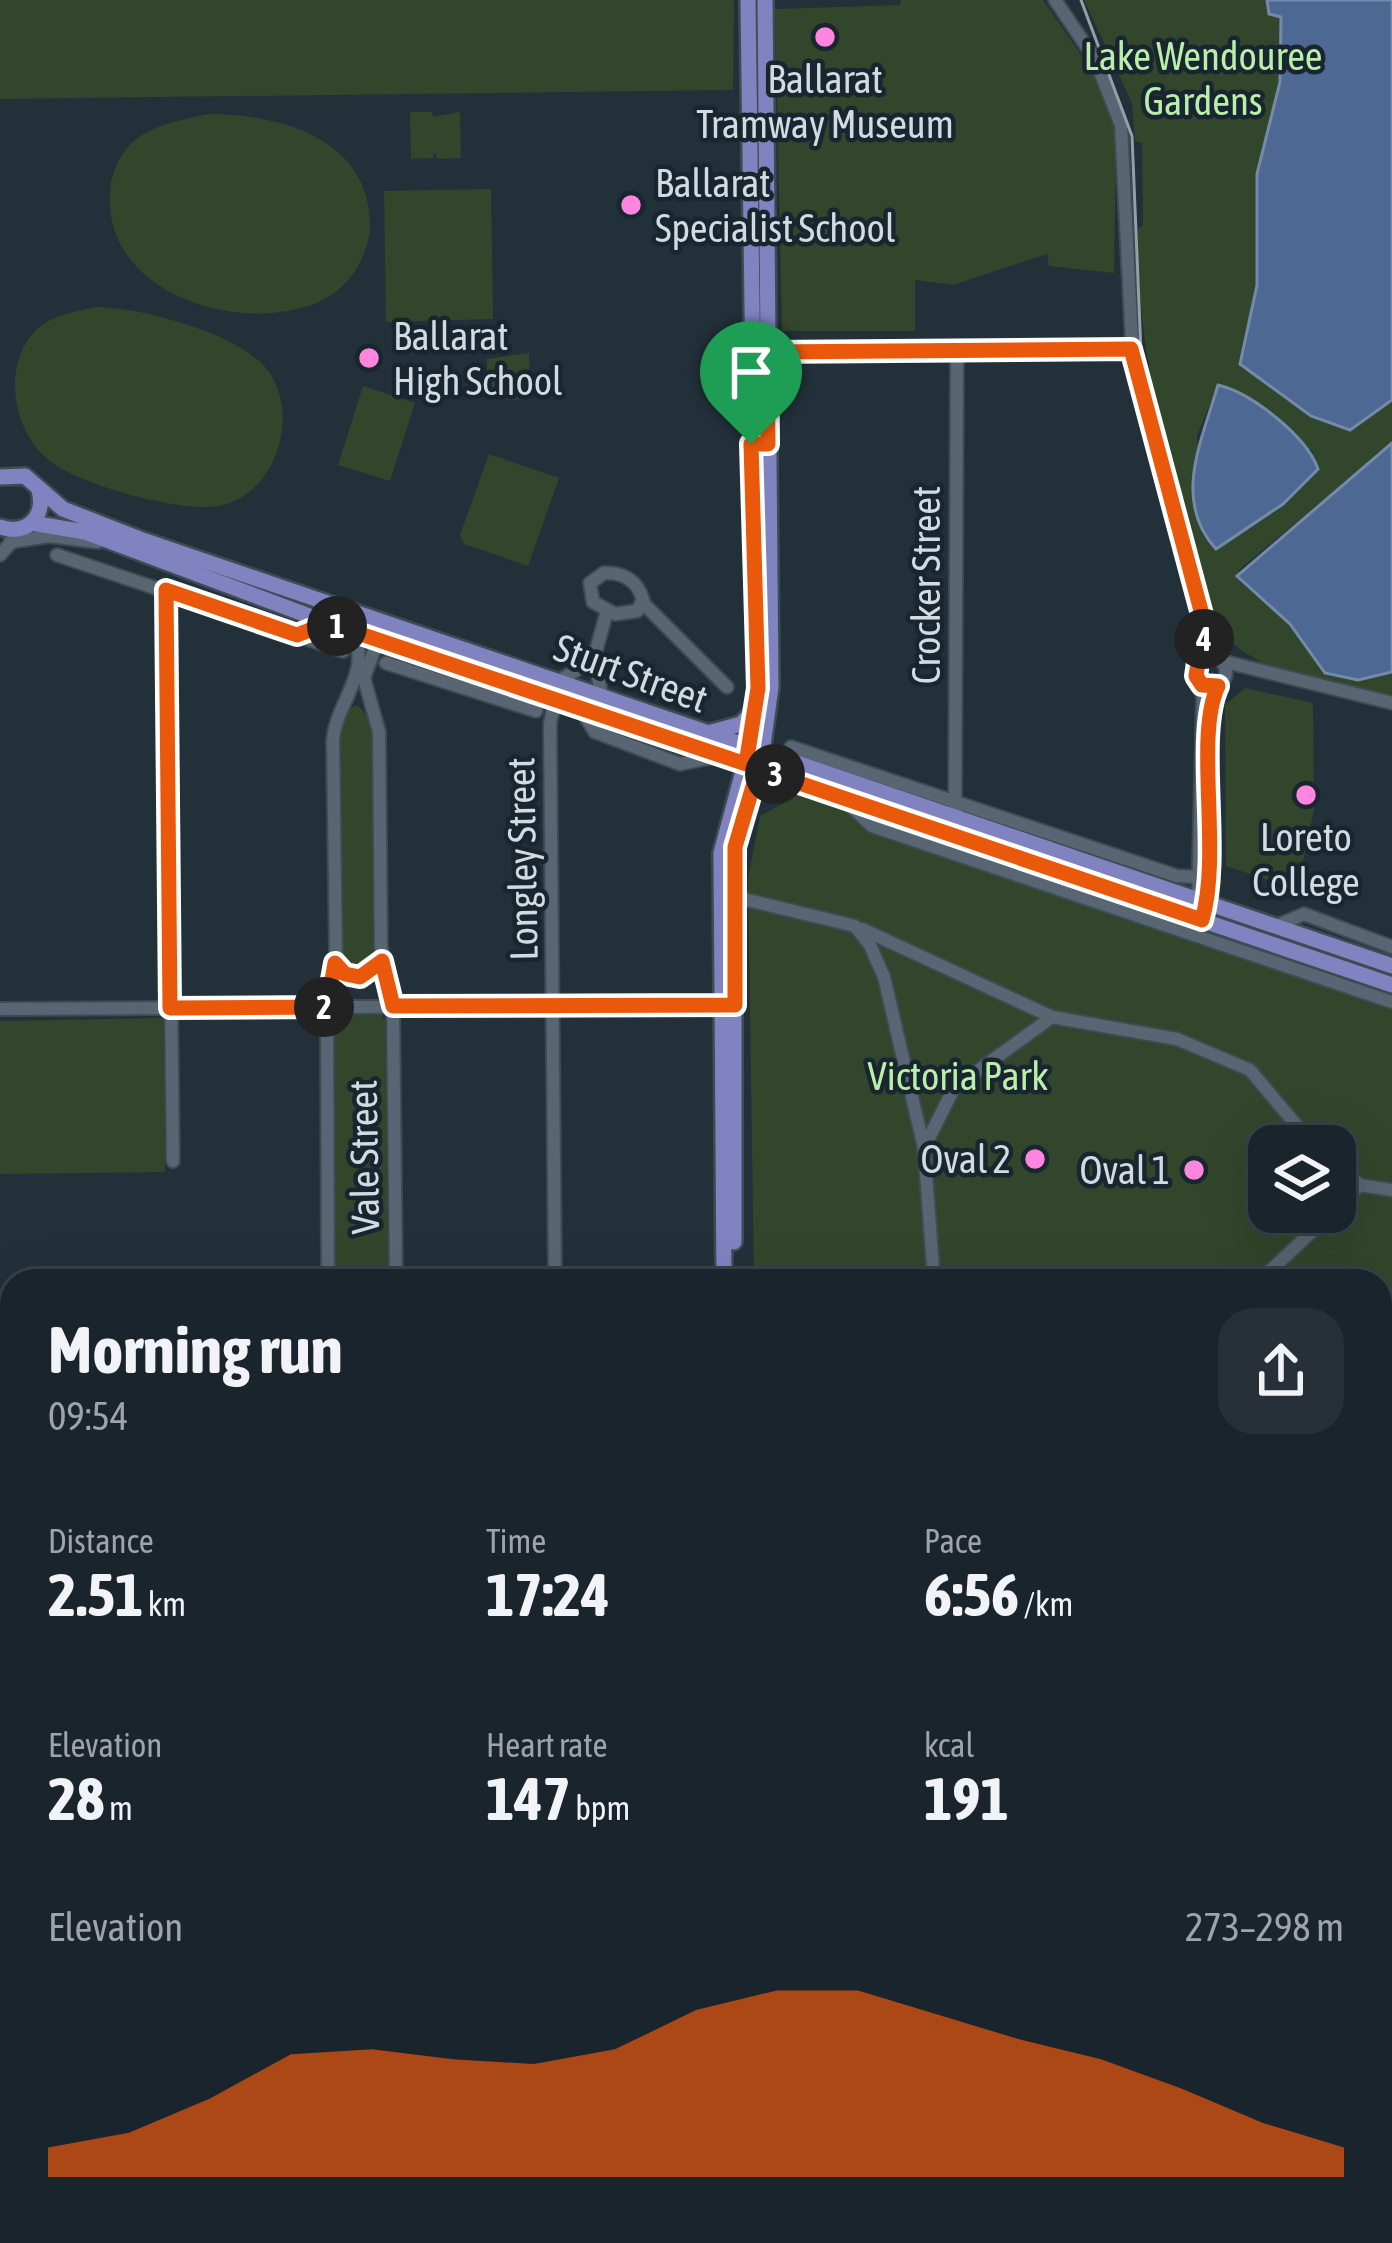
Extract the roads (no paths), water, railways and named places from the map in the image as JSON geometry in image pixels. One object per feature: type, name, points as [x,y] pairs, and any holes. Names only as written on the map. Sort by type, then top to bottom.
[{"type":"main road","points":[[724,1269],[736,837],[770,687],[748,0]]},
{"type":"main road","points":[[734,1269],[722,844],[754,759],[759,444],[767,352],[765,0]]},
{"type":"main road","points":[[749,112],[765,95]]},
{"type":"main road","name":"Sturt Street","points":[[2,475],[25,476],[76,515],[700,734],[840,796],[1200,919],[1318,969],[1392,985]]},
{"type":"main road","points":[[28,526],[41,506],[39,490]]},
{"type":"main road","name":"Sturt Street","points":[[0,527],[64,525],[539,699],[580,708],[720,756],[754,759],[956,808],[1392,966]]},
{"type":"main road","points":[[700,734],[733,728],[756,708]]},
{"type":"street","points":[[1054,0],[1095,59],[1121,125],[1127,170],[1131,349],[1204,622],[1227,672],[1212,714],[1200,919]]},
{"type":"street","points":[[767,352],[1131,349]]},
{"type":"street","name":"Crocker Street","points":[[956,808],[957,352]]},
{"type":"street","points":[[0,555],[28,526]]},
{"type":"street","points":[[10,542],[49,536],[118,546],[125,576]]},
{"type":"street","points":[[57,555],[343,650]]},
{"type":"street","points":[[643,602],[630,614],[607,611],[589,591],[602,573],[631,580],[643,602],[727,687]]},
{"type":"street","points":[[166,590],[173,1161]]},
{"type":"street","points":[[602,698],[594,658],[607,611]]},
{"type":"street","points":[[1203,901],[1199,877],[1203,693],[1197,679],[1204,622]]},
{"type":"street","points":[[297,635],[328,623]]},
{"type":"street","name":"Vale Street","points":[[328,1269],[327,1007],[335,963],[333,741],[353,690],[360,654],[350,630]]},
{"type":"street","name":"Vale Street","points":[[378,640],[364,672],[379,737],[382,961],[393,1006],[395,1269]]},
{"type":"street","points":[[406,649],[411,671]]},
{"type":"street","points":[[550,680],[594,658]]},
{"type":"street","points":[[1199,662],[1221,660],[1392,703]]},
{"type":"street","name":"Sturt Street","points":[[386,663],[498,700],[539,699]]},
{"type":"street","points":[[1197,679],[1206,687],[1262,674]]},
{"type":"street","name":"Longley Street","points":[[550,680],[539,699],[550,724],[555,1269]]},
{"type":"street","name":"Sturt Street","points":[[498,700],[539,699]]},
{"type":"street","points":[[343,706],[355,701],[370,706]]},
{"type":"street","name":"Sturt Street","points":[[580,708],[591,729],[683,765],[720,756]]},
{"type":"street","points":[[570,724],[591,729]]},
{"type":"street","name":"Sturt Street","points":[[791,747],[956,808],[1177,875],[1199,877]]},
{"type":"street","name":"Sturt Street","points":[[840,796],[872,826],[1318,969],[1392,1003]]},
{"type":"street","points":[[735,897],[855,926],[1052,1017],[1178,1039],[1250,1070],[1296,1125]]},
{"type":"street","name":"Sturt Street","points":[[1276,926],[1304,914],[1392,946]]},
{"type":"street","points":[[855,926],[869,942],[884,977],[924,1148],[933,1269]]},
{"type":"street","points":[[335,963],[345,974],[360,977],[382,961]]},
{"type":"street","points":[[0,1009],[728,1005]]},
{"type":"street","points":[[924,1148],[954,1088],[1052,1017]]},
{"type":"street","points":[[1356,1182],[1392,1190]]},
{"type":"street","points":[[1356,1189],[1360,1185]]},
{"type":"street","points":[[1271,1269],[1310,1233]]},
{"type":"water","points":[[1267,0],[1392,0],[1392,400],[1350,430],[1311,416],[1240,364],[1257,285],[1257,174],[1280,82],[1281,17],[1269,14]]},
{"type":"water","points":[[1218,385],[1277,418],[1303,443],[1318,469],[1283,504],[1216,549],[1195,510],[1193,490],[1199,447]]},
{"type":"water","points":[[1392,443],[1392,672],[1358,680],[1325,673],[1290,624],[1237,576]]},
{"type":"tram line","points":[[1081,0],[1132,136],[1141,352]]},
{"type":"place","name":"Ballarat Tramway Museum","points":[[825,37]]},
{"type":"place","name":"Ballarat Specialist School","points":[[631,205]]},
{"type":"place","name":"Ballarat High School","points":[[369,358]]},
{"type":"place","name":"Loreto College","points":[[1306,795]]},
{"type":"place","name":"Oval 2","points":[[1035,1159]]},
{"type":"place","name":"Oval 1","points":[[1194,1170]]},
{"type":"park label","name":"Lake Wendouree Gardens","points":[[1203,78]]},
{"type":"park label","name":"Victoria Park","points":[[958,1076]]}]
